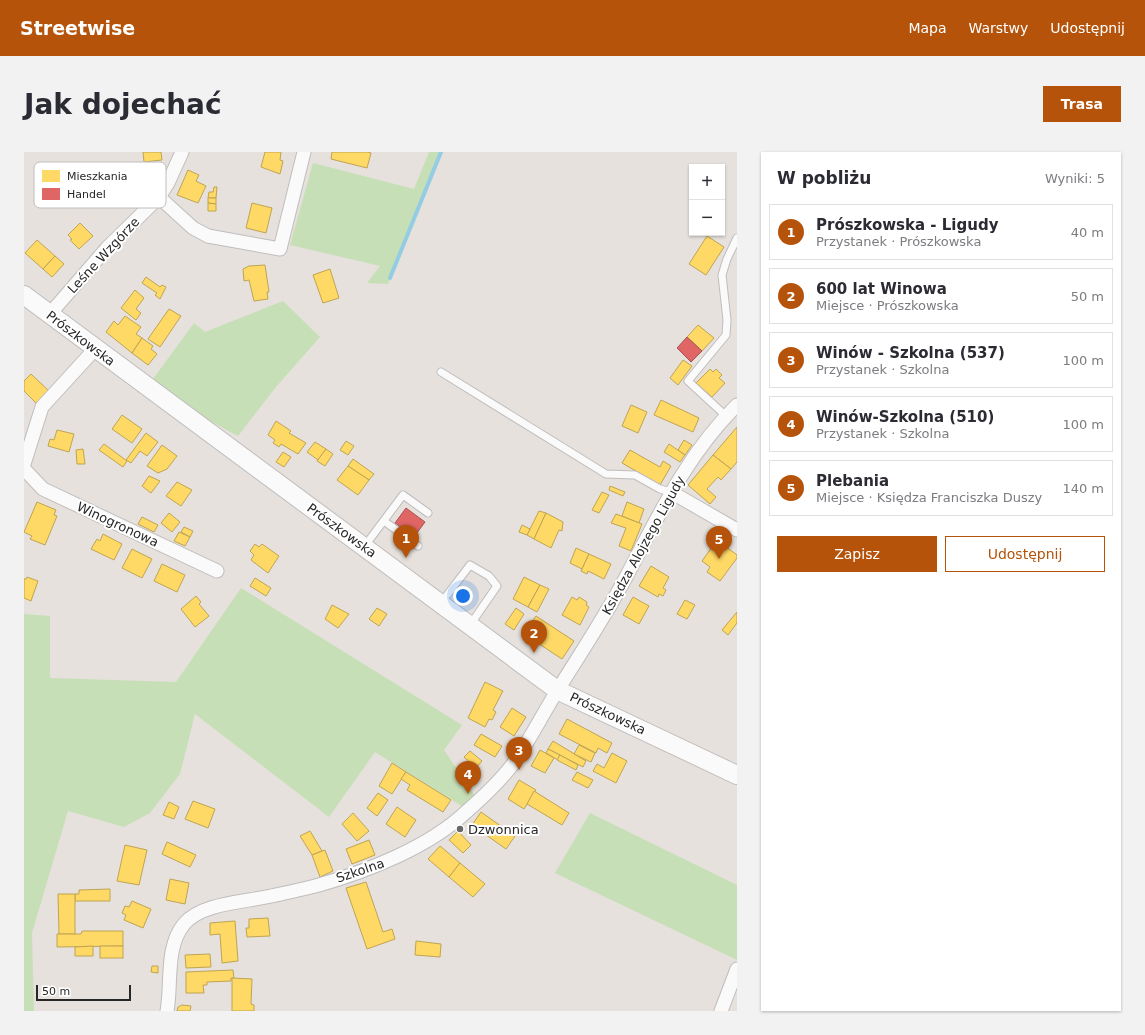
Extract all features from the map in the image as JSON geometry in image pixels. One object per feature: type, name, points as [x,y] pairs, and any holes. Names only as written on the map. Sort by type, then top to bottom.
[{"type":"main road","name":"Prószkowska","points":[[24,295],[49,316],[557,690],[737,774]]},
{"type":"street","name":"Leśne Wzgórze","points":[[166,186],[182,152]]},
{"type":"street","points":[[166,203],[193,228],[208,236],[280,248],[304,152]]},
{"type":"street","name":"Leśne Wzgórze","points":[[49,316],[106,248],[147,208]]},
{"type":"street","points":[[24,464],[42,407],[95,349]]},
{"type":"street","name":"Księdza Alojzego Ligudy","points":[[557,690],[618,593],[671,492],[700,448],[737,405]]},
{"type":"street","name":"Winogronowa","points":[[24,469],[43,489],[217,571]]},
{"type":"street","points":[[671,492],[737,530]]},
{"type":"street","name":"Szkolna","points":[[167,1011],[171,961],[180,930],[185,922],[199,913],[223,905],[270,897],[322,884],[394,858],[426,842],[466,813],[511,766],[557,690]]},
{"type":"street","points":[[721,1011],[737,969]]},
{"type":"lane","points":[[726,416],[688,381],[726,335],[727,320],[722,275],[726,259],[737,238]]},
{"type":"lane","points":[[441,372],[606,474],[635,475],[660,490],[671,492]]},
{"type":"lane","points":[[364,547],[403,495],[428,513]]},
{"type":"lane","points":[[384,521],[418,546]]},
{"type":"lane","points":[[441,604],[470,565],[489,576],[497,586],[470,625]]},
{"type":"green space","points":[[429,152],[442,152],[388,284],[367,283],[380,266],[290,245],[313,163],[414,189]]},
{"type":"green space","points":[[283,301],[320,337],[276,387],[238,436],[147,387],[194,323],[205,332]]},
{"type":"green space","points":[[241,588],[462,725],[444,750],[478,800],[468,810],[375,752],[329,817],[195,714],[180,774],[150,813],[124,827],[68,811],[32,933],[34,1011],[24,1011],[24,614],[50,616],[50,678],[176,682]]},
{"type":"green space","points":[[590,813],[737,885],[737,960],[555,873]]},
{"type":"building: Mieszkania","points":[[143,152],[161,152],[162,160],[144,162]]},
{"type":"building: Mieszkania","points":[[265,152],[281,152],[280,160],[283,161],[280,174],[261,167]]},
{"type":"building: Mieszkania","points":[[332,152],[371,153],[367,168],[331,159]]},
{"type":"building: Mieszkania","points":[[188,170],[199,175],[196,181],[206,186],[198,203],[177,195]]},
{"type":"building: Mieszkania","points":[[214,187],[217,187],[216,198],[208,198],[209,192],[213,192]]},
{"type":"building: Mieszkania","points":[[208,198],[216,198],[216,204],[208,203]]},
{"type":"building: Mieszkania","points":[[208,203],[216,204],[216,211],[208,211]]},
{"type":"building: Mieszkania","points":[[252,203],[272,208],[266,233],[246,228]]},
{"type":"building: Mieszkania","points":[[80,223],[93,236],[79,249],[70,240],[72,239],[68,235]]},
{"type":"building: Mieszkania","points":[[707,236],[724,247],[706,275],[689,264]]},
{"type":"building: Mieszkania","points":[[37,240],[55,256],[43,269],[25,253]]},
{"type":"building: Mieszkania","points":[[55,256],[64,264],[52,277],[43,269]]},
{"type":"building: Mieszkania","points":[[265,265],[269,292],[267,292],[268,299],[254,301],[249,280],[244,281],[243,269],[249,266]]},
{"type":"building: Mieszkania","points":[[330,269],[339,298],[323,303],[313,275]]},
{"type":"building: Mieszkania","points":[[146,277],[160,287],[162,285],[166,287],[160,299],[155,295],[157,293],[142,283]]},
{"type":"building: Mieszkania","points":[[135,290],[144,298],[136,309],[141,313],[136,320],[121,308]]},
{"type":"building: Mieszkania","points":[[169,309],[181,316],[160,347],[148,339]]},
{"type":"building: Mieszkania","points":[[125,316],[141,327],[136,334],[142,338],[132,353],[106,332],[114,321],[118,325]]},
{"type":"building: Mieszkania","points":[[698,325],[714,338],[702,351],[687,337]]},
{"type":"building: Mieszkania","points":[[142,338],[153,346],[151,349],[157,354],[148,365],[132,353]]},
{"type":"building: Mieszkania","points":[[683,360],[692,366],[678,385],[670,378]]},
{"type":"building: Mieszkania","points":[[710,369],[713,372],[716,369],[722,375],[719,378],[725,383],[712,397],[696,383]]},
{"type":"building: Mieszkania","points":[[31,374],[49,391],[37,404],[24,391],[24,381]]},
{"type":"building: Mieszkania","points":[[661,400],[699,418],[693,432],[654,415]]},
{"type":"building: Mieszkania","points":[[631,405],[647,412],[638,433],[622,426]]},
{"type":"building: Mieszkania","points":[[122,415],[142,429],[132,443],[112,429]]},
{"type":"building: Mieszkania","points":[[276,421],[291,431],[289,433],[306,443],[298,454],[281,444],[279,447],[273,443],[275,440],[268,435]]},
{"type":"building: Mieszkania","points":[[737,427],[737,462],[731,469],[713,455]]},
{"type":"building: Mieszkania","points":[[57,430],[74,434],[69,452],[48,446],[50,439],[54,440]]},
{"type":"building: Mieszkania","points":[[146,433],[158,442],[147,456],[140,451],[131,463],[126,460]]},
{"type":"building: Mieszkania","points":[[684,440],[692,445],[685,455],[678,450]]},
{"type":"building: Mieszkania","points":[[346,441],[354,446],[348,455],[340,450]]},
{"type":"building: Mieszkania","points":[[315,442],[326,449],[318,460],[307,452]]},
{"type":"building: Mieszkania","points":[[104,444],[127,461],[123,467],[99,450]]},
{"type":"building: Mieszkania","points":[[669,444],[685,455],[680,462],[664,452]]},
{"type":"building: Mieszkania","points":[[162,445],[177,456],[167,469],[158,473],[147,466]]},
{"type":"building: Mieszkania","points":[[83,449],[85,464],[77,464],[76,450]]},
{"type":"building: Mieszkania","points":[[326,449],[333,454],[325,466],[317,461]]},
{"type":"building: Mieszkania","points":[[630,450],[660,467],[663,461],[671,466],[660,485],[622,463]]},
{"type":"building: Mieszkania","points":[[283,452],[291,457],[284,467],[276,462]]},
{"type":"building: Mieszkania","points":[[713,455],[731,469],[721,480],[718,477],[707,489],[716,497],[710,504],[688,485]]},
{"type":"building: Mieszkania","points":[[353,459],[374,474],[369,480],[348,466]]},
{"type":"building: Mieszkania","points":[[348,466],[369,480],[358,495],[337,480]]},
{"type":"building: Mieszkania","points":[[149,476],[160,481],[151,493],[142,486]]},
{"type":"building: Mieszkania","points":[[177,482],[192,490],[181,506],[166,496]]},
{"type":"building: Mieszkania","points":[[610,486],[625,492],[623,496],[609,490]]},
{"type":"building: Mieszkania","points":[[602,492],[609,495],[599,513],[592,510]]},
{"type":"building: Mieszkania","points":[[37,502],[56,510],[54,515],[57,516],[45,545],[30,539],[32,536],[24,532]]},
{"type":"building: Mieszkania","points":[[627,502],[644,509],[639,523],[622,516]]},
{"type":"building: Mieszkania","points":[[539,511],[546,513],[534,539],[527,535]]},
{"type":"building: Mieszkania","points":[[169,513],[180,522],[172,532],[161,523]]},
{"type":"building: Mieszkania","points":[[546,513],[563,522],[562,531],[559,530],[551,548],[534,539]]},
{"type":"building: Mieszkania","points":[[616,514],[642,524],[631,551],[619,546],[626,528],[611,523]]},
{"type":"building: Mieszkania","points":[[142,517],[158,525],[154,532],[138,524]]},
{"type":"building: Mieszkania","points":[[522,525],[530,529],[527,535],[519,532]]},
{"type":"building: Mieszkania","points":[[184,527],[193,531],[190,537],[181,532]]},
{"type":"building: Mieszkania","points":[[179,532],[190,537],[185,546],[174,541]]},
{"type":"building: Mieszkania","points":[[103,534],[122,544],[114,560],[91,549],[97,539],[100,541]]},
{"type":"building: Mieszkania","points":[[717,540],[737,555],[737,558],[720,581],[707,572],[710,567],[702,561]]},
{"type":"building: Mieszkania","points":[[255,544],[259,547],[262,544],[279,556],[268,573],[251,560],[254,555],[250,551]]},
{"type":"building: Mieszkania","points":[[576,548],[589,554],[582,569],[570,563]]},
{"type":"building: Mieszkania","points":[[132,549],[152,559],[142,578],[122,568]]},
{"type":"building: Mieszkania","points":[[589,554],[611,564],[604,579],[588,571],[587,574],[581,571]]},
{"type":"building: Mieszkania","points":[[162,564],[185,575],[177,592],[154,581]]},
{"type":"building: Mieszkania","points":[[651,566],[669,577],[663,588],[666,590],[663,596],[659,594],[658,597],[639,586]]},
{"type":"building: Mieszkania","points":[[27,577],[38,581],[31,601],[24,598],[24,579]]},
{"type":"building: Mieszkania","points":[[524,577],[540,585],[528,607],[513,599]]},
{"type":"building: Mieszkania","points":[[255,578],[271,588],[266,596],[250,586]]},
{"type":"building: Mieszkania","points":[[540,585],[549,589],[537,612],[528,607]]},
{"type":"building: Mieszkania","points":[[196,596],[201,602],[199,604],[209,616],[195,627],[181,609]]},
{"type":"building: Mieszkania","points":[[572,597],[577,600],[579,597],[587,602],[586,605],[589,607],[580,625],[562,615]]},
{"type":"building: Mieszkania","points":[[633,597],[649,606],[639,624],[623,615]]},
{"type":"building: Mieszkania","points":[[685,600],[695,605],[687,619],[677,614]]},
{"type":"building: Mieszkania","points":[[332,605],[349,614],[338,628],[325,619]]},
{"type":"building: Mieszkania","points":[[377,608],[387,614],[379,626],[369,619]]},
{"type":"building: Mieszkania","points":[[516,608],[524,614],[514,630],[505,624]]},
{"type":"building: Mieszkania","points":[[737,612],[737,623],[728,635],[722,630]]},
{"type":"building: Mieszkania","points":[[536,616],[574,641],[562,659],[524,634]]},
{"type":"building: Mieszkania","points":[[485,682],[503,691],[493,710],[496,712],[492,720],[489,719],[485,727],[468,718]]},
{"type":"building: Mieszkania","points":[[512,708],[526,717],[514,736],[500,727]]},
{"type":"building: Mieszkania","points":[[567,719],[612,743],[607,753],[598,748],[596,753],[559,734]]},
{"type":"building: Mieszkania","points":[[481,734],[502,746],[495,757],[474,745]]},
{"type":"building: Mieszkania","points":[[553,741],[586,761],[583,767],[548,749]]},
{"type":"building: Mieszkania","points":[[579,745],[595,753],[591,762],[574,754]]},
{"type":"building: Mieszkania","points":[[548,749],[560,755],[558,760],[546,753]]},
{"type":"building: Mieszkania","points":[[540,750],[554,758],[545,773],[531,766]]},
{"type":"building: Mieszkania","points":[[470,751],[482,761],[476,768],[464,757]]},
{"type":"building: Mieszkania","points":[[612,753],[627,761],[616,783],[593,771],[597,764],[604,768]]},
{"type":"building: Mieszkania","points":[[560,755],[578,765],[576,770],[557,760]]},
{"type":"building: Mieszkania","points":[[392,763],[406,772],[392,794],[379,786]]},
{"type":"building: Mieszkania","points":[[406,772],[451,800],[443,812],[407,790],[410,785],[401,779]]},
{"type":"building: Mieszkania","points":[[577,772],[593,780],[588,788],[572,780]]},
{"type":"building: Mieszkania","points":[[519,780],[536,790],[524,809],[508,799]]},
{"type":"building: Mieszkania","points":[[534,791],[569,813],[562,825],[527,804]]},
{"type":"building: Mieszkania","points":[[378,793],[388,800],[377,816],[367,808]]},
{"type":"building: Mieszkania","points":[[193,801],[215,809],[208,828],[185,819]]},
{"type":"building: Mieszkania","points":[[169,802],[179,807],[174,819],[163,815]]},
{"type":"building: Mieszkania","points":[[397,807],[416,820],[405,837],[386,824]]},
{"type":"building: Mieszkania","points":[[481,812],[515,836],[506,849],[472,825]]},
{"type":"building: Mieszkania","points":[[353,813],[369,831],[357,841],[342,824]]},
{"type":"building: Mieszkania","points":[[310,831],[322,851],[312,855],[300,836]]},
{"type":"building: Mieszkania","points":[[458,831],[471,845],[463,853],[449,840]]},
{"type":"building: Mieszkania","points":[[369,840],[375,855],[352,864],[346,849]]},
{"type":"building: Mieszkania","points":[[167,842],[196,855],[190,867],[162,854]]},
{"type":"building: Mieszkania","points":[[125,845],[147,850],[139,885],[117,881]]},
{"type":"building: Mieszkania","points":[[440,846],[460,863],[449,877],[428,859]]},
{"type":"building: Mieszkania","points":[[325,850],[333,871],[320,877],[312,855]]},
{"type":"building: Mieszkania","points":[[460,863],[485,884],[473,897],[449,877]]},
{"type":"building: Mieszkania","points":[[170,879],[189,883],[185,904],[166,900]]},
{"type":"building: Mieszkania","points":[[366,882],[383,932],[392,929],[395,939],[367,949],[346,888]]},
{"type":"building: Mieszkania","points":[[110,889],[110,901],[75,901],[75,894],[79,894],[79,890]]},
{"type":"building: Mieszkania","points":[[58,894],[75,894],[75,934],[59,934]]},
{"type":"building: Mieszkania","points":[[132,901],[151,909],[143,928],[124,920],[126,915],[122,913],[125,906],[129,907]]},
{"type":"building: Mieszkania","points":[[268,918],[270,936],[247,937],[246,928],[249,928],[249,919]]},
{"type":"building: Mieszkania","points":[[235,921],[238,961],[222,963],[220,934],[210,935],[210,923]]},
{"type":"building: Mieszkania","points":[[82,931],[123,931],[123,946],[57,947],[57,934],[81,934]]},
{"type":"building: Mieszkania","points":[[416,941],[441,944],[440,957],[415,955]]},
{"type":"building: Mieszkania","points":[[93,946],[93,956],[75,956],[75,947]]},
{"type":"building: Mieszkania","points":[[100,946],[123,946],[123,958],[100,958]]},
{"type":"building: Mieszkania","points":[[210,954],[211,967],[186,968],[185,955]]},
{"type":"building: Mieszkania","points":[[152,966],[158,966],[158,973],[151,972]]},
{"type":"building: Mieszkania","points":[[233,970],[234,978],[231,978],[231,981],[207,982],[207,985],[203,985],[204,993],[186,993],[186,972]]},
{"type":"building: Mieszkania","points":[[232,978],[252,979],[251,1004],[254,1005],[254,1011],[232,1011]]},
{"type":"building: Mieszkania","points":[[182,1005],[191,1006],[190,1011],[177,1011],[178,1007]]},
{"type":"building: Handel","points":[[687,337],[702,351],[691,362],[677,348]]},
{"type":"building: Handel","points":[[406,508],[425,522],[414,537],[395,523]]},
{"type":"waterway","points":[[390,278],[441,152]]},
{"type":"place","name":"Prószkowska - Ligudy","points":[[406,558]]},
{"type":"place","name":"Plebania","points":[[719,559]]},
{"type":"place","name":"600 lat Winowa","points":[[534,653]]},
{"type":"place","name":"Winów - Szkolna (537)","points":[[519,770]]},
{"type":"place","name":"Winów-Szkolna (510)","points":[[468,794]]},
{"type":"place","name":"Dzwonnica","points":[[460,829]]}]
